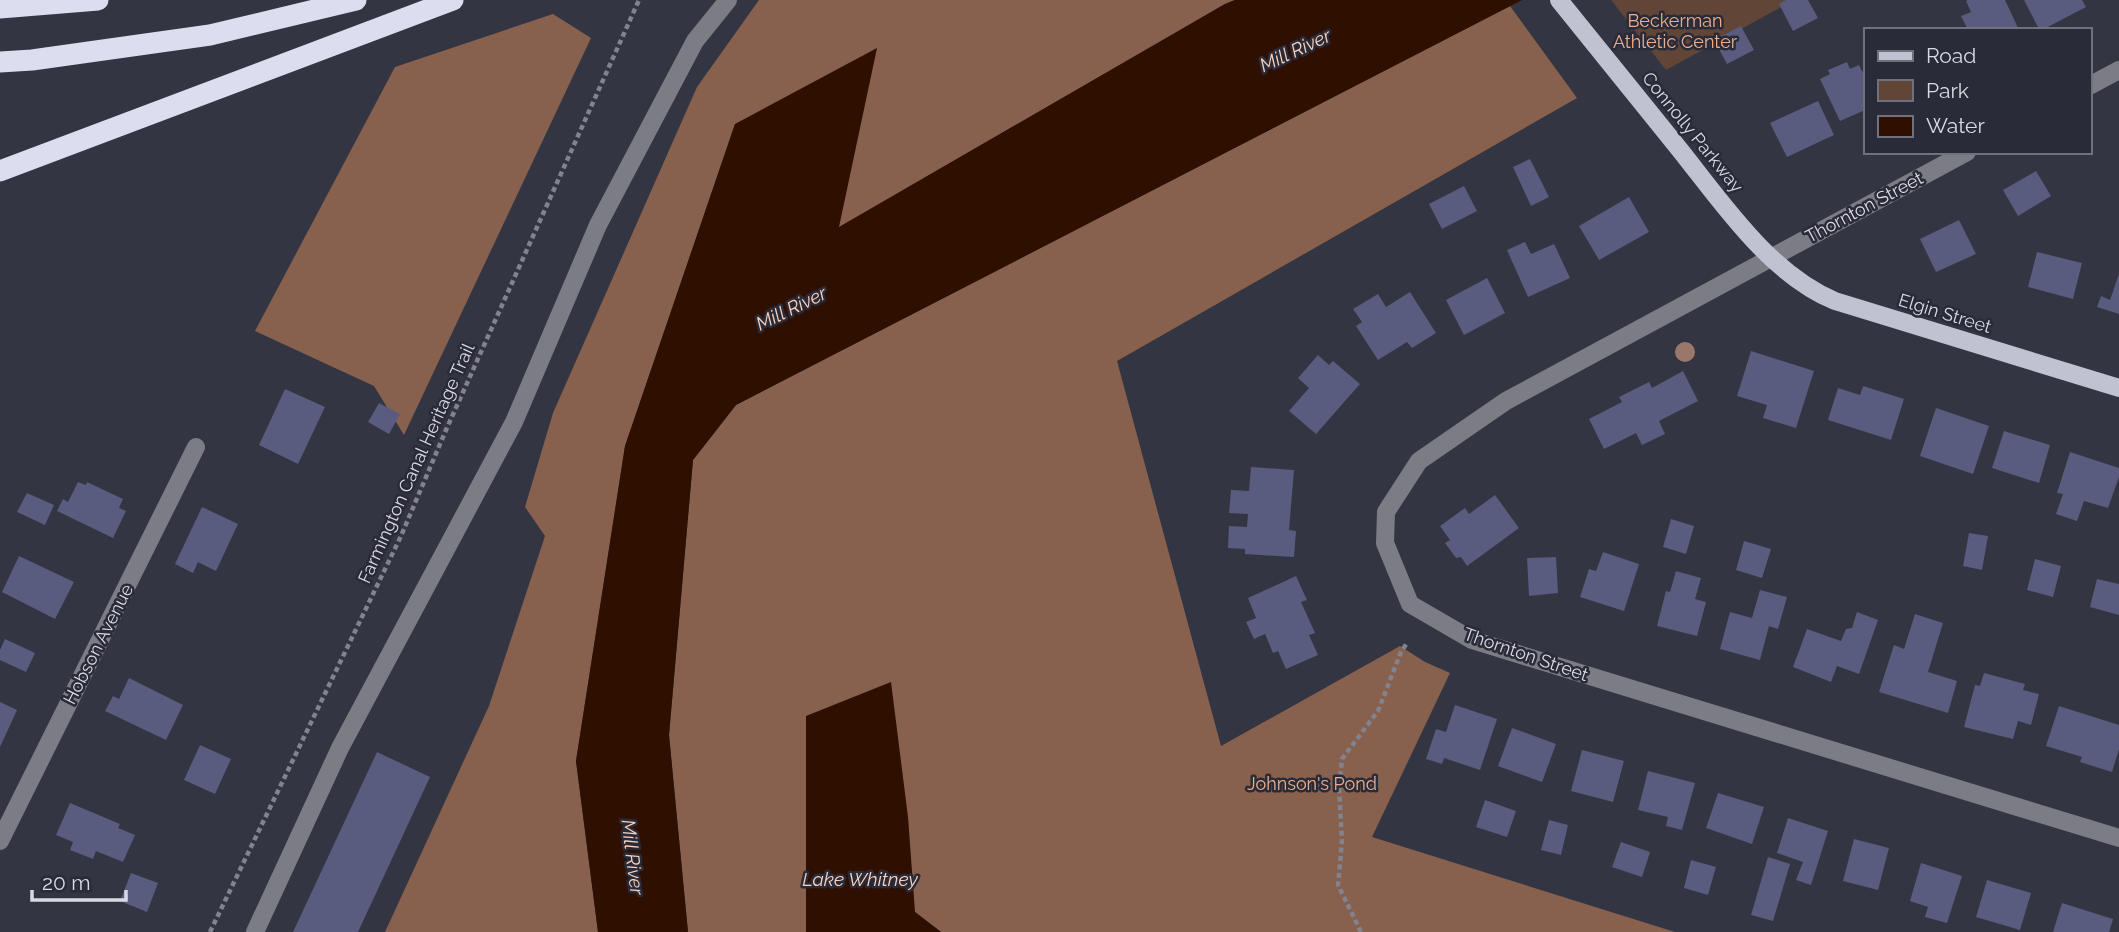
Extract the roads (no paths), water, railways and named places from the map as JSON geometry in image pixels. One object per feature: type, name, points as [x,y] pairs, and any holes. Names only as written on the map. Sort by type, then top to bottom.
[{"type":"highway","points":[[0,8],[98,0]]},
{"type":"highway","points":[[0,62],[32,60],[209,35],[356,0]]},
{"type":"highway","points":[[0,171],[453,0]]},
{"type":"main road","name":"Connolly Parkway","points":[[1559,0],[1706,183],[1770,257]]},
{"type":"main road","name":"Elgin Street","points":[[1770,257],[1794,280],[1812,292],[1835,301],[2119,388]]},
{"type":"street","points":[[255,932],[340,748],[513,422],[598,225],[695,41],[728,0]]},
{"type":"street","points":[[2091,85],[2119,70]]},
{"type":"street","name":"Thornton Street","points":[[1963,154],[1506,401],[1419,461],[1386,512],[1385,542],[1410,604],[1472,640],[2119,838]]},
{"type":"street","name":"Hobson Avenue","points":[[1,837],[196,447]]},
{"type":"water","name":"Mill River","points":[[1235,0],[1522,0],[736,405],[693,460],[669,735],[688,932],[598,932],[576,761],[625,446],[735,124],[877,48],[839,227]]},
{"type":"water","name":"Lake Whitney","points":[[891,682],[908,817],[915,912],[941,932],[806,932],[806,716]]},
{"type":"park label","name":"Beckerman Athletic Center","points":[[1675,30]]},
{"type":"park label","name":"Johnson's Pond","points":[[1312,783]]}]
